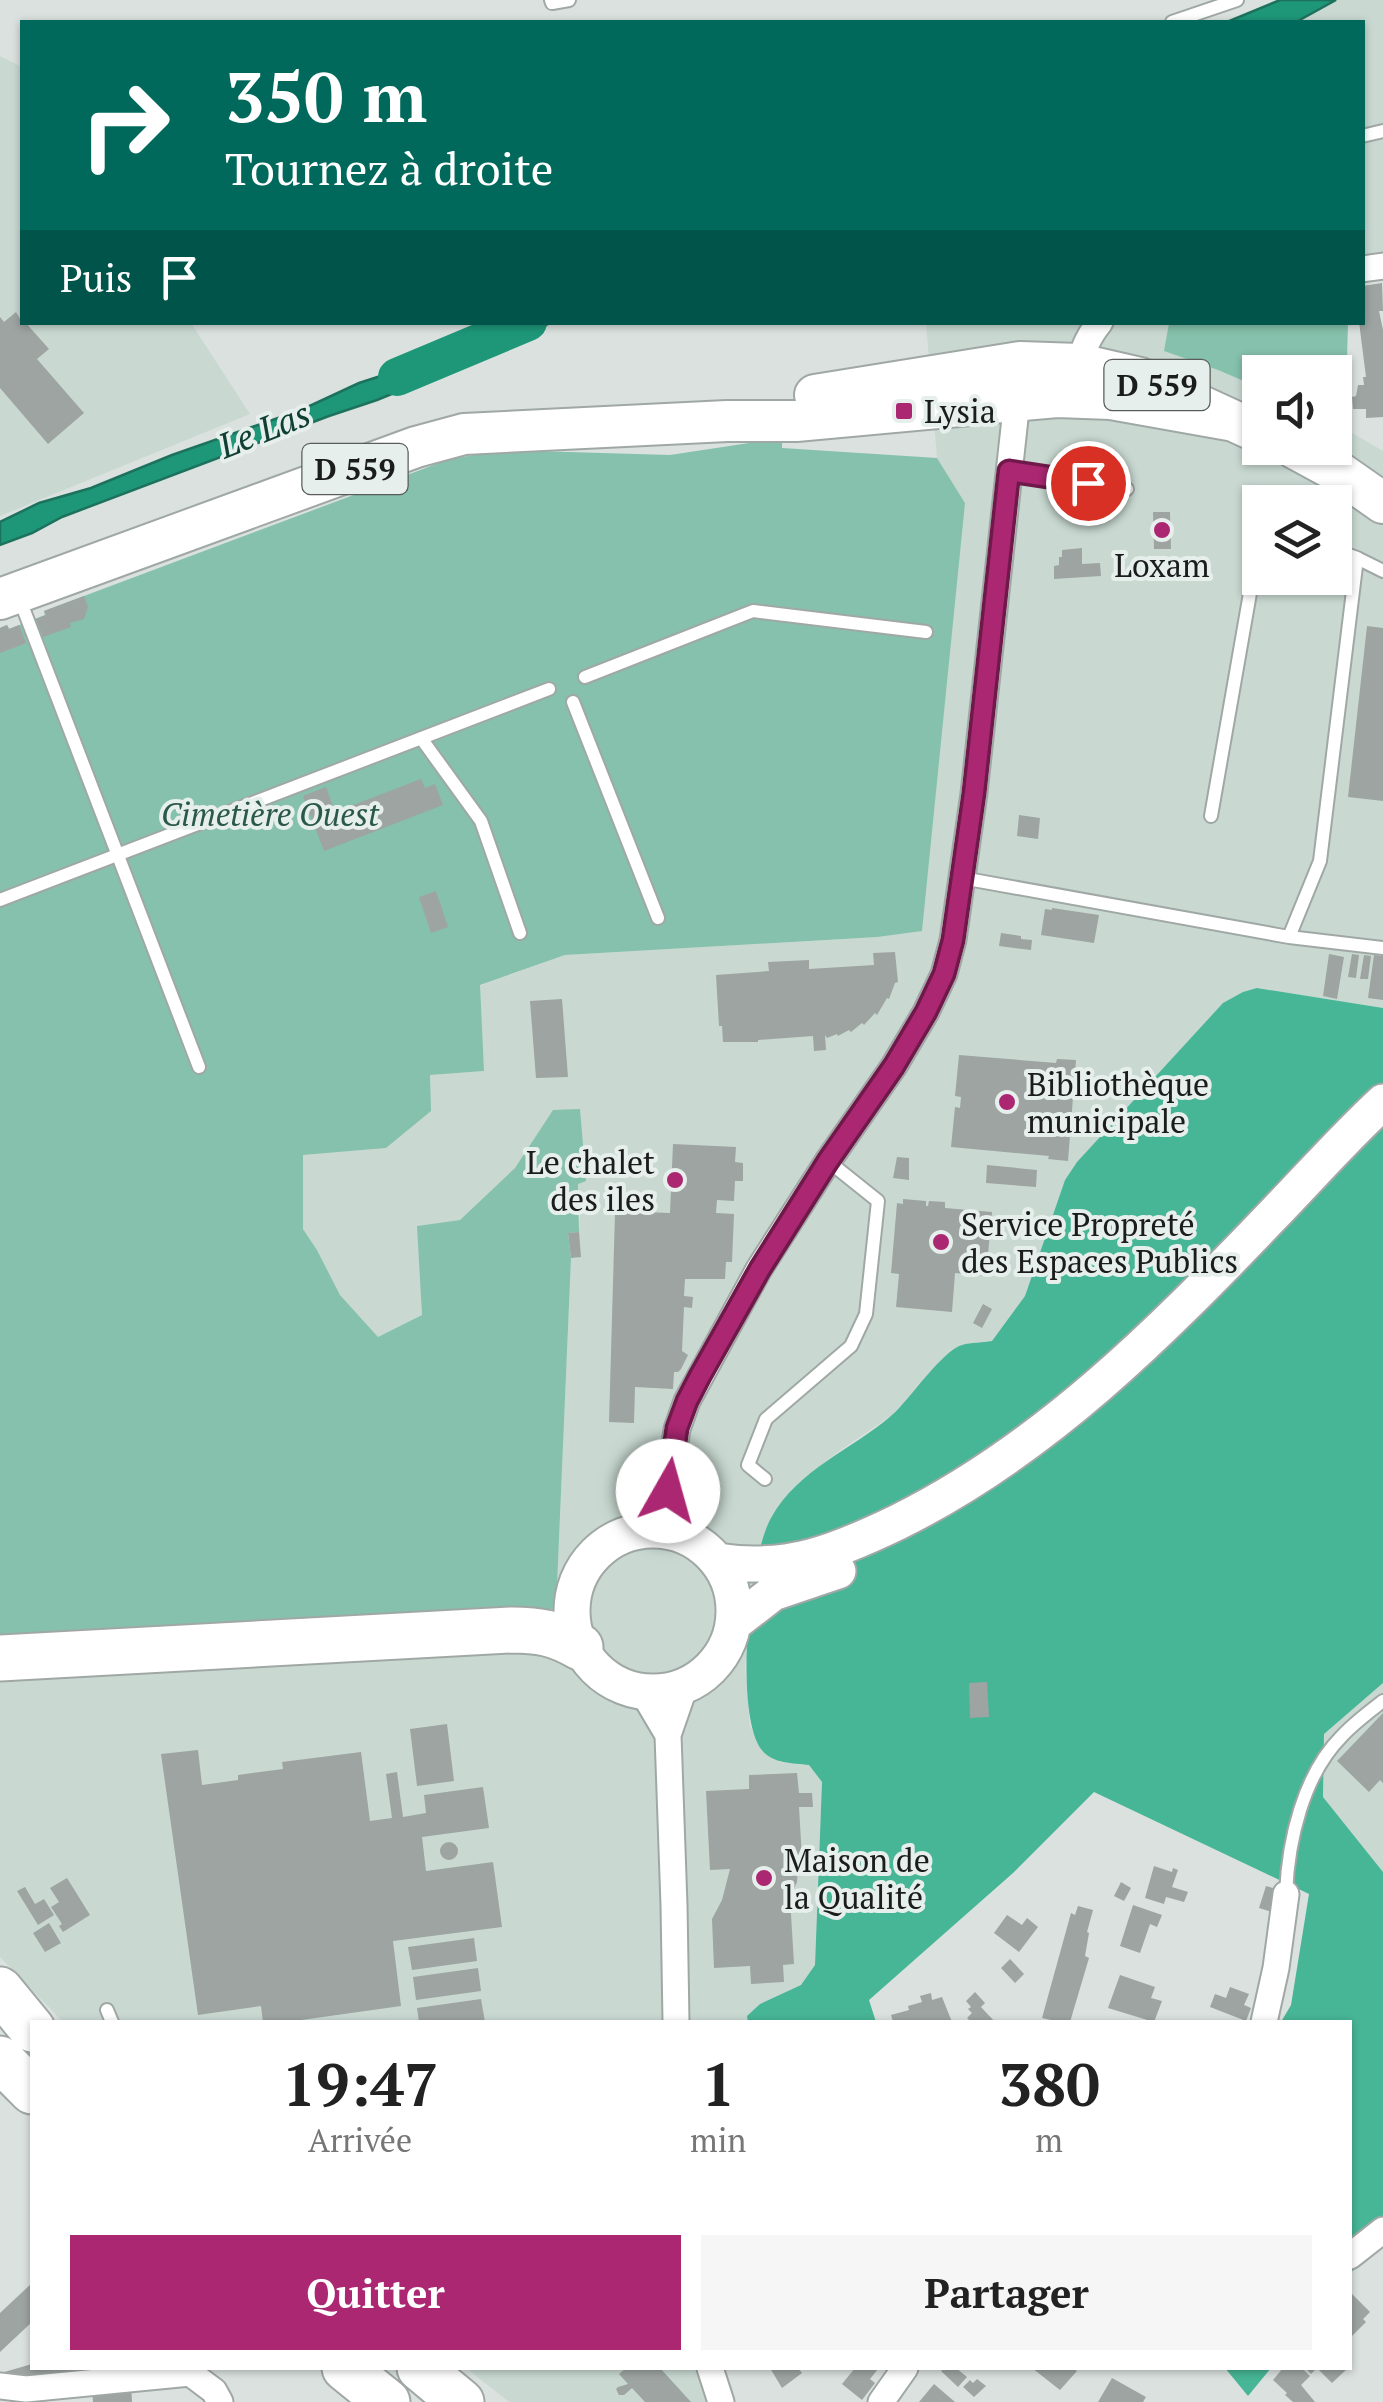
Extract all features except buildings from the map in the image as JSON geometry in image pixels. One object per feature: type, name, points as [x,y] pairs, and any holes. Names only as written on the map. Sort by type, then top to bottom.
[{"type":"highway","points":[[0,1658],[511,1630],[541,1630],[580,1647]]},
{"type":"highway","points":[[0,1994],[30,2028]]},
{"type":"highway","points":[[0,2059],[30,2088]]},
{"type":"highway","points":[[0,2094],[30,2121]]},
{"type":"highway","points":[[347,2370],[387,2402]]},
{"type":"highway","points":[[422,2370],[461,2402]]},
{"type":"main road","name":"D 559","points":[[9,596],[416,446],[464,434],[727,420],[796,422],[1019,381],[1058,397],[1085,380],[1140,378],[1242,425]]},
{"type":"main road","points":[[1324,465],[1383,503]]},
{"type":"main road","points":[[716,1561],[765,1565],[800,1561],[836,1550],[933,1504],[1036,1437],[1094,1391],[1155,1334],[1383,1102]]},
{"type":"main road","points":[[733,1624],[773,1593],[876,1558],[936,1527],[996,1493],[1050,1454],[1109,1408],[1174,1347],[1383,1136]]},
{"type":"main road","points":[[660,1530],[680,1534],[700,1545],[716,1561],[728,1580],[734,1602],[733,1624],[728,1644],[703,1676],[664,1692],[642,1691],[606,1676],[580,1647],[574,1629],[574,1592],[591,1558],[605,1546],[621,1536],[660,1530]]},
{"type":"street","points":[[1085,380],[1090,334],[1098,325]]},
{"type":"street","points":[[639,1531],[654,1516],[668,1491],[677,1428],[687,1401],[760,1269],[894,1066],[944,974],[953,940],[974,793],[1019,381]]},
{"type":"street","points":[[668,1491],[680,1534]]},
{"type":"street","points":[[676,2020],[668,1736],[685,1686]]},
{"type":"street","points":[[642,1691],[668,1736]]},
{"type":"street","points":[[1264,2020],[1286,1894]]},
{"type":"street","points":[[1352,2254],[1383,2230]]},
{"type":"street","points":[[711,2370],[721,2402]]},
{"type":"street","points":[[881,2402],[905,2370]]},
{"type":"street","points":[[20,2392],[190,2373],[216,2387]]},
{"type":"lane","points":[[551,0],[569,0]]},
{"type":"lane","points":[[1178,20],[1237,0]]},
{"type":"lane","points":[[1009,471],[1127,489]]},
{"type":"lane","points":[[1352,556],[1383,571]]},
{"type":"lane","points":[[1290,936],[1320,861],[1356,558]]},
{"type":"lane","points":[[1211,816],[1250,595]]},
{"type":"lane","points":[[9,596],[118,855],[198,1066]]},
{"type":"lane","points":[[585,678],[753,611],[926,632]]},
{"type":"lane","points":[[0,900],[550,689]]},
{"type":"lane","points":[[573,702],[658,918]]},
{"type":"lane","points":[[421,738],[482,821],[520,933]]},
{"type":"lane","points":[[962,878],[1290,936],[1383,948]]},
{"type":"lane","points":[[765,1479],[748,1464],[766,1419],[851,1346],[866,1314],[878,1201],[828,1161]]},
{"type":"lane","points":[[1286,1894],[1287,1866],[1308,1784],[1339,1738],[1383,1700]]},
{"type":"shaded area","points":[[1336,0],[1383,0],[1383,276],[1365,277],[1365,20],[1300,20]]},
{"type":"shaded area","points":[[0,56],[20,66],[20,325],[192,325],[250,414],[0,516]]},
{"type":"shaded area","points":[[926,325],[1169,325],[1165,351],[1242,380],[1242,465],[1352,465],[1352,433],[1383,451],[1383,1008],[1257,988],[1223,1004],[1077,1162],[1065,1180],[1025,1296],[992,1341],[961,1345],[947,1355],[892,1415],[792,1489],[758,1551],[745,1666],[750,1727],[779,1762],[809,1765],[822,1782],[815,1966],[801,1985],[760,2004],[748,2020],[61,2020],[0,1957],[0,1672],[544,1642],[564,1652],[556,1609],[571,1258],[568,1233],[579,1231],[580,1212],[578,1184],[553,1110],[515,1168],[460,1220],[418,1226],[422,1315],[378,1337],[340,1295],[303,1229],[303,1155],[386,1148],[430,1075],[484,1071],[479,986],[565,955],[877,937],[965,503],[937,458]]},
{"type":"shaded area","points":[[1257,988],[1383,1008],[1383,1683],[1324,1734],[1323,1797],[1383,1872],[1383,2234],[1352,2272],[1352,2020],[1282,2020],[1291,2005],[1309,1894],[1094,1792],[1013,1873],[869,2000],[875,2020],[748,2020],[747,2016],[760,2004],[801,1985],[815,1965],[822,1782],[809,1765],[771,1758],[761,1749],[748,1702],[751,1598],[756,1565],[771,1518],[796,1486],[892,1415],[954,1349],[992,1341],[1025,1296],[1065,1180],[1077,1162],[1223,1003]]},
{"type":"shaded area","points":[[1383,1683],[1383,1872],[1323,1798],[1324,1734]]},
{"type":"shaded area","points":[[469,2370],[700,2370],[716,2402],[509,2402]]},
{"type":"shaded area","points":[[1227,2370],[1269,2370],[1248,2396]]},
{"type":"green space","points":[[1169,325],[1348,325],[1347,355],[1242,355],[1242,380],[1164,351]]},
{"type":"green space","name":"Cimetière Ouest","points":[[782,438],[782,448],[937,458],[965,503],[922,931],[565,955],[480,985],[484,1071],[430,1075],[431,1111],[386,1148],[303,1155],[303,1229],[340,1295],[378,1337],[422,1315],[417,1226],[460,1220],[515,1168],[553,1110],[580,1109],[586,1181],[578,1184],[579,1232],[568,1233],[571,1258],[556,1609],[0,1643],[0,628],[7,625],[9,629],[45,615],[44,611],[447,460],[499,450],[670,455]]},
{"type":"water","points":[[1280,0],[1336,0],[1300,20],[1232,20]]},
{"type":"water","points":[[481,325],[546,325],[466,361],[455,338]]},
{"type":"water","points":[[438,351],[448,371],[62,517],[0,545],[0,522],[39,503],[91,488],[301,410]]},
{"type":"waterway","name":"Le Las","points":[[397,377],[521,325]]},
{"type":"place","name":"Lysia","points":[[904,411]]},
{"type":"place","name":"Loxam","points":[[1162,530]]},
{"type":"place","name":"Bibliothèque municipale","points":[[1007,1102]]},
{"type":"place","name":"Le chalet des iles","points":[[675,1180]]},
{"type":"place","name":"Service Propreté des Espaces Publics","points":[[941,1242]]},
{"type":"place","name":"Maison de la Qualité","points":[[764,1878]]},
{"type":"route","points":[[668,1491],[677,1428],[700,1376],[760,1269],[894,1066],[944,974],[953,940],[974,793],[1009,471],[1088,483]]}]
